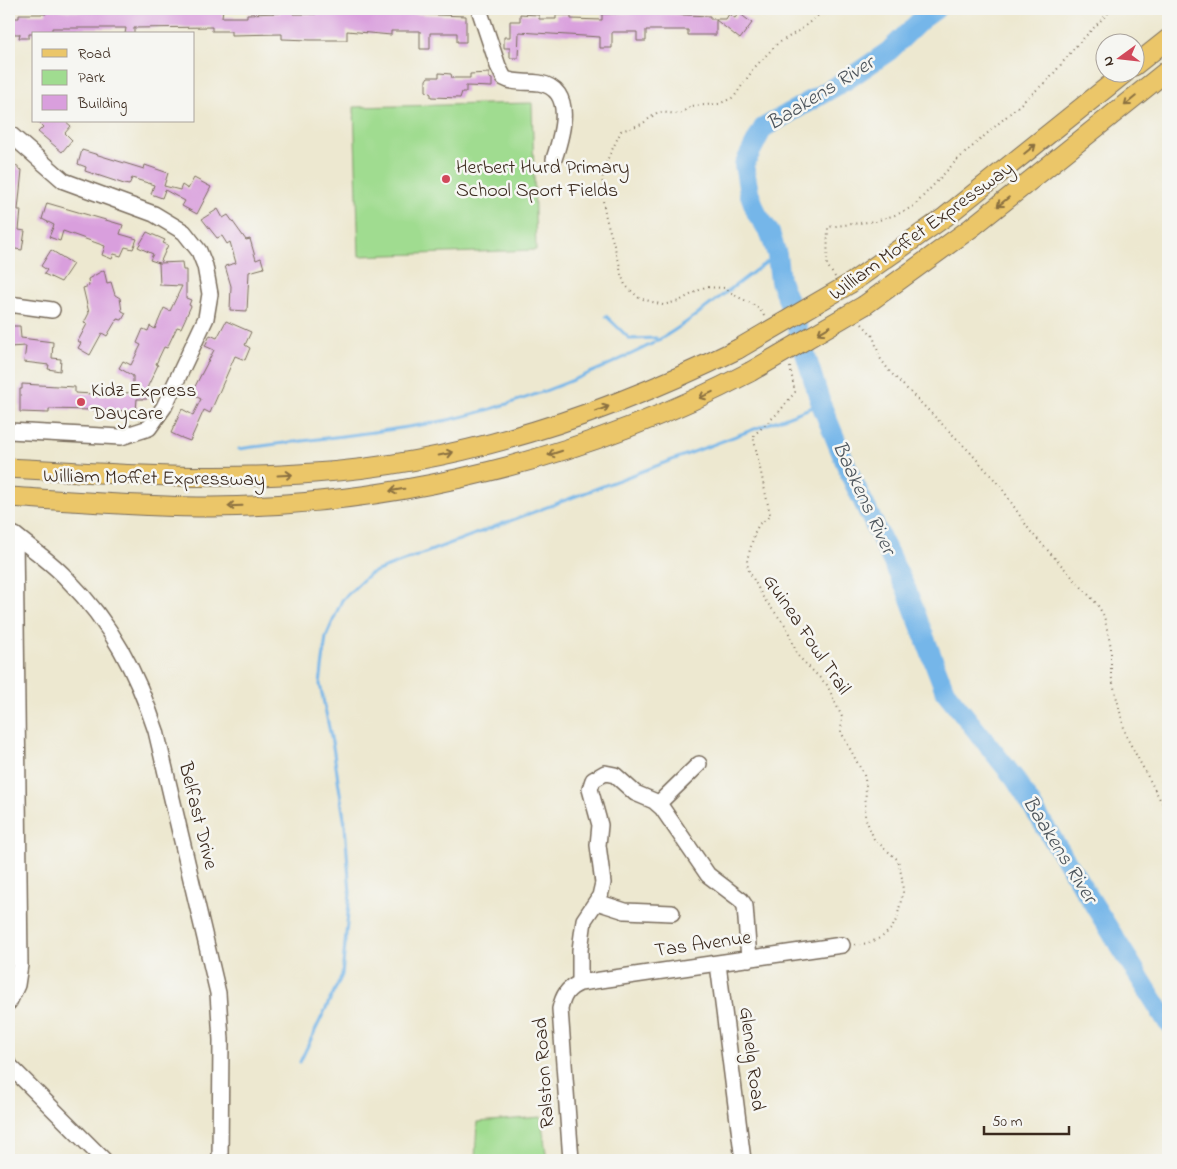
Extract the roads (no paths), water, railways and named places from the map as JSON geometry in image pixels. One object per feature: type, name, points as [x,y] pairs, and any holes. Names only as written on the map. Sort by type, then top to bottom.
[{"type":"main road","points":[[1144,58],[1168,39]]},
{"type":"main road","name":"William Moffet Expressway","points":[[9,497],[134,505],[211,507],[284,504],[372,494],[455,479],[543,456],[652,418],[709,394],[861,310],[971,228],[1168,70]]},
{"type":"main road","name":"William Moffet Expressway","points":[[9,468],[134,475],[248,477],[315,473],[403,462],[532,433],[584,416],[664,385],[738,349],[844,283],[945,217],[1114,82]]},
{"type":"street","points":[[479,9],[498,66],[504,78],[514,82],[547,85],[559,96],[562,103],[564,123],[554,159]]},
{"type":"street","points":[[9,133],[64,182],[154,214],[184,232],[199,251],[205,266],[210,294],[209,306],[203,326],[164,407],[149,428],[121,437],[9,431]]},
{"type":"street","points":[[9,304],[52,310]]},
{"type":"street","points":[[9,1002],[17,985],[20,965],[12,534]]},
{"type":"street","name":"Belfast Drive","points":[[12,534],[67,578],[94,607],[128,660],[153,723],[218,993],[221,1040],[220,1160]]},
{"type":"street","points":[[658,804],[699,764]]},
{"type":"street","points":[[575,984],[584,920],[597,902],[602,890],[603,875],[598,845],[600,825],[590,789],[593,780],[605,773],[615,775],[636,793],[658,804],[693,851],[708,875],[741,900],[745,906],[748,959]]},
{"type":"street","points":[[597,902],[625,912],[672,913]]},
{"type":"street","name":"Tas Avenue","points":[[575,984],[842,944]]},
{"type":"street","name":"Glenelg Road","points":[[718,964],[744,1160]]},
{"type":"street","name":"Ralston Road","points":[[571,1160],[560,1009],[562,999],[575,984]]},
{"type":"street","points":[[9,1066],[104,1160]]},
{"type":"waterway","name":"Baakens River","points":[[936,9],[922,19],[889,51],[848,79],[763,128],[744,165],[749,192],[757,214],[770,233],[777,255],[780,281],[790,305],[821,404],[852,479],[907,591],[945,691],[1015,779],[1168,1023]]},
{"type":"waterway","points":[[239,449],[422,425],[472,414],[546,391],[617,361],[658,340],[693,318],[777,255]]},
{"type":"waterway","points":[[606,316],[630,339],[656,338]]},
{"type":"waterway","points":[[300,1062],[342,975],[350,893],[345,825],[333,747],[320,684],[326,637],[342,600],[369,574],[821,404]]},
{"type":"place","name":"Herbert Hurd Primary School Sport Fields","points":[[446,179]]},
{"type":"place","name":"Kidz Express Daycare","points":[[81,402]]}]
